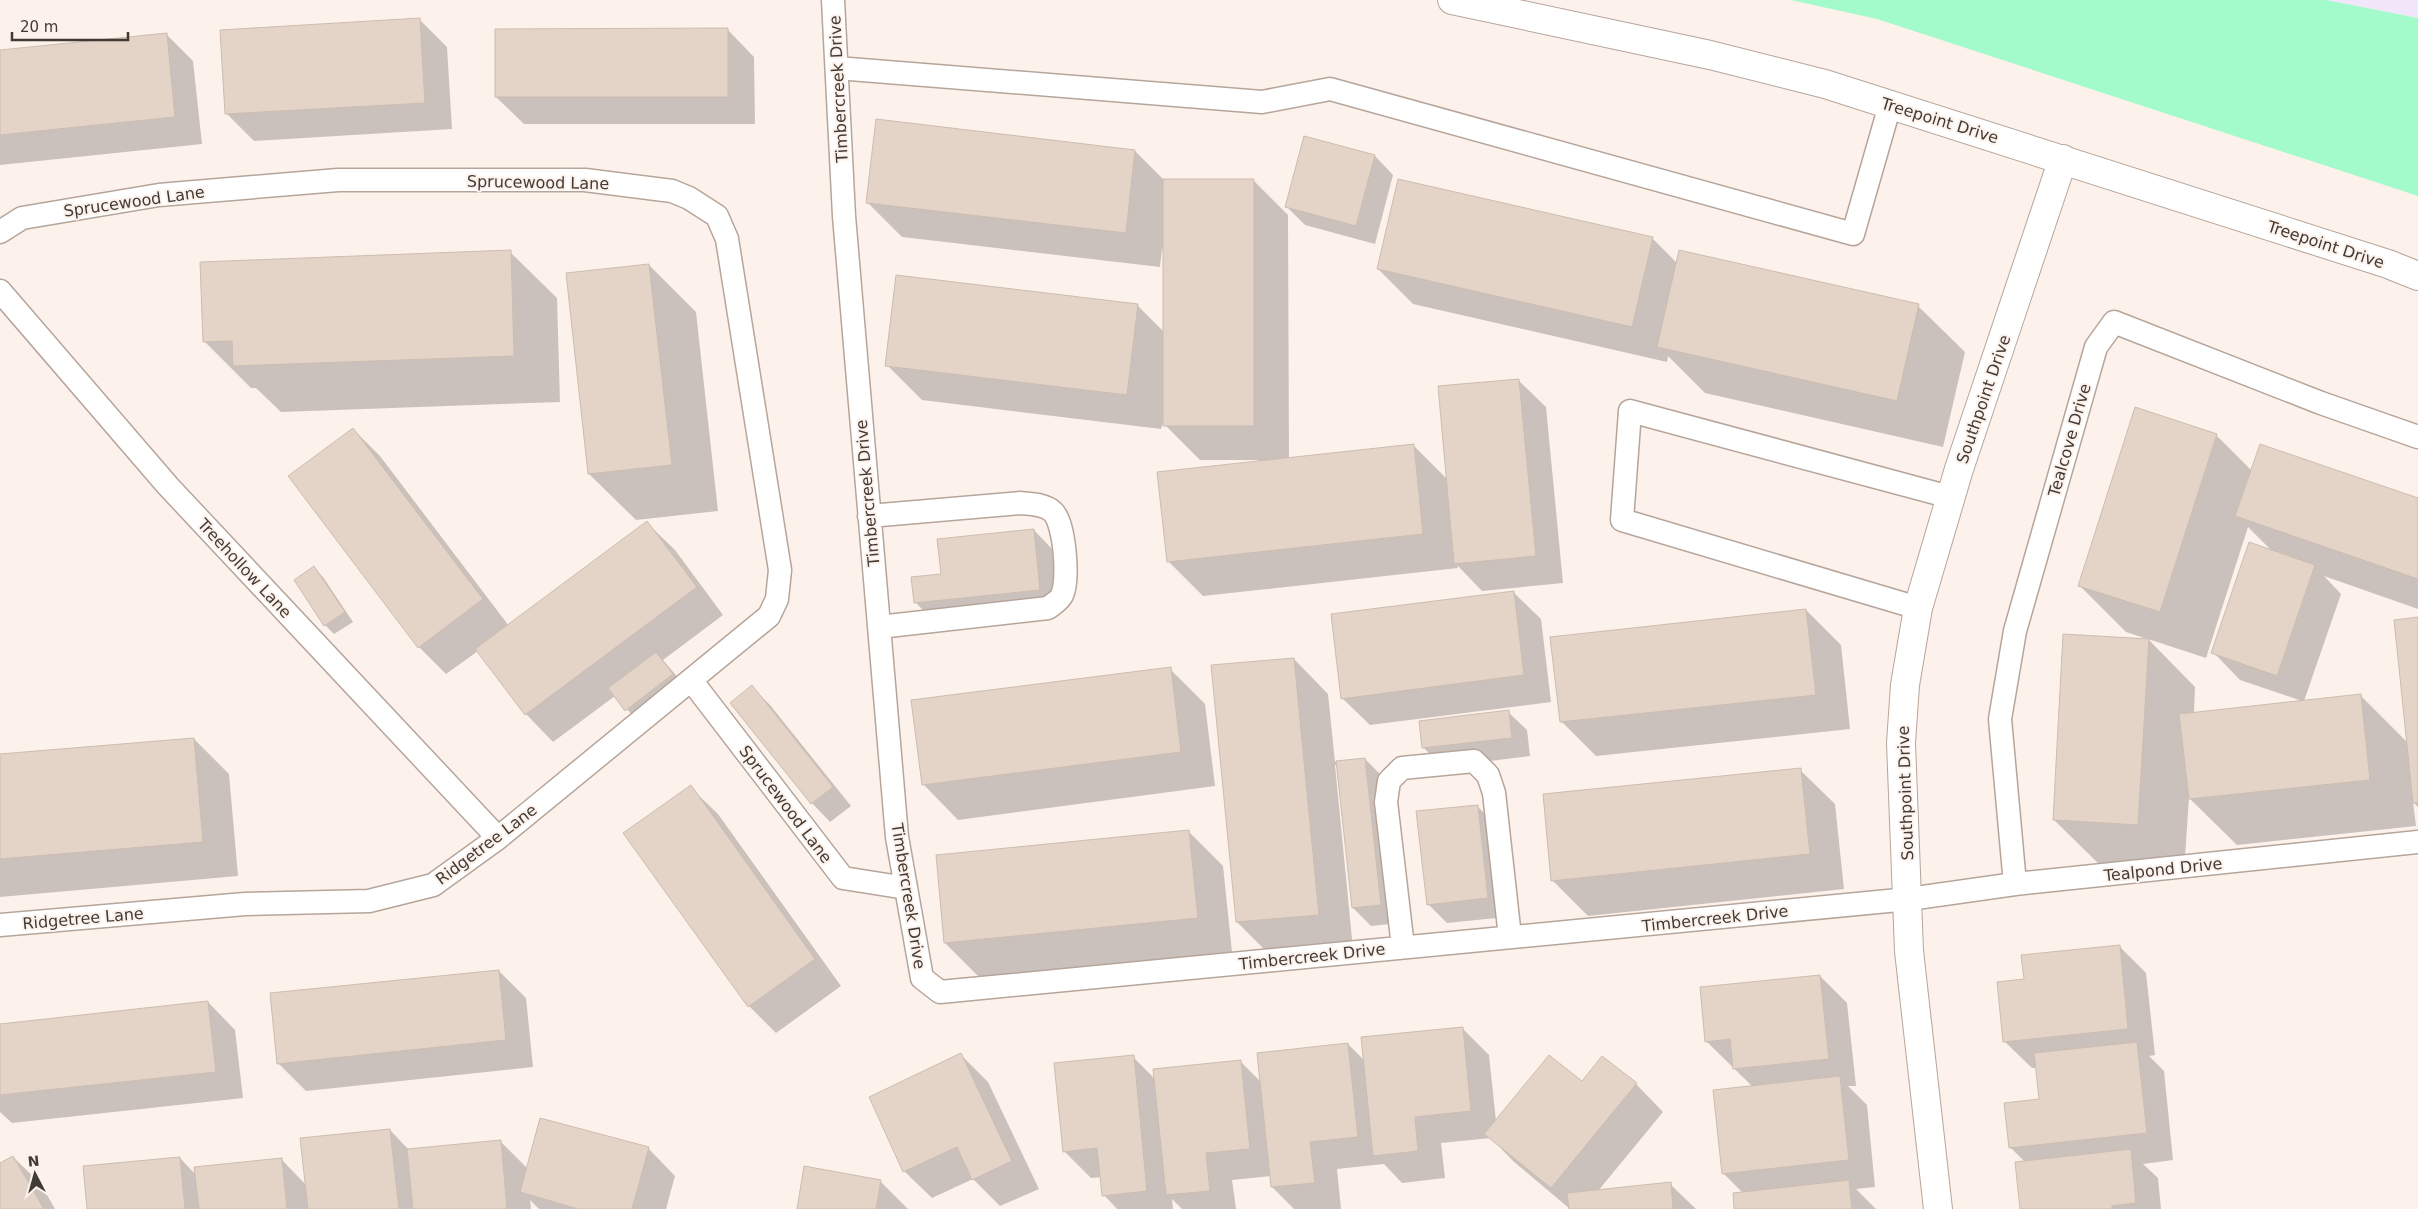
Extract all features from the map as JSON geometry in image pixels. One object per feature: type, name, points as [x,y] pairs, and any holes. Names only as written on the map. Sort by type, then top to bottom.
[{"type":"street","name":"Treepoint Drive","points":[[1452,0],[1710,55],[1825,84],[2388,264],[2418,276]]},
{"type":"street","name":"Southpoint Drive","points":[[1938,1209],[1909,950],[1909,899],[1901,743],[1905,686],[1918,608],[1950,497],[2063,159]]},
{"type":"lane","name":"Timbercreek Drive","points":[[833,0],[844,216],[897,837],[922,978],[940,992],[1909,899]]},
{"type":"lane","points":[[836,68],[1262,102],[1330,89],[1853,234],[1890,105]]},
{"type":"lane","name":"Sprucewood Lane","points":[[0,232],[22,218],[158,195],[338,180],[585,180],[672,191],[688,198],[717,216],[727,239],[780,570],[777,599]]},
{"type":"lane","name":"Treehollow Lane","points":[[0,291],[168,486],[498,838]]},
{"type":"lane","name":"Tealcove Drive","points":[[2015,884],[2000,720],[2015,630],[2096,347],[2114,322],[2321,403],[2418,437]]},
{"type":"lane","points":[[1918,608],[1622,520],[1630,411],[1950,497]]},
{"type":"lane","points":[[869,516],[1020,503],[1037,504],[1053,512],[1061,527],[1066,579],[1062,597],[1048,608],[879,628]]},
{"type":"lane","name":"Ridgetree Lane","points":[[0,926],[245,904],[369,901],[433,886],[498,838],[769,616],[777,599]]},
{"type":"lane","name":"Sprucewood Lane","points":[[691,680],[843,878],[906,888]]},
{"type":"lane","points":[[1403,947],[1386,802],[1389,781],[1402,768],[1474,761],[1488,775],[1494,793],[1510,938]]},
{"type":"lane","name":"Tealpond Drive","points":[[1909,899],[2015,884],[2418,842]]},
{"type":"shaded area","points":[[2326,0],[2418,0],[2418,18]]},
{"type":"green space","points":[[1791,0],[2326,0],[2418,18],[2418,196],[1877,19]]},
{"type":"building","points":[[420,18],[425,103],[225,114],[220,30]]},
{"type":"building","points":[[728,28],[728,97],[495,97],[495,29]]},
{"type":"building","points":[[167,33],[175,117],[0,135],[0,50]]},
{"type":"building","points":[[876,119],[1135,150],[1126,233],[866,203]]},
{"type":"building","points":[[1304,136],[1375,155],[1356,226],[1285,207]]},
{"type":"building","points":[[1163,179],[1254,179],[1254,426],[1163,426]]},
{"type":"building","points":[[1398,179],[1653,237],[1632,327],[1377,269]]},
{"type":"building","points":[[511,250],[514,356],[233,366],[232,341],[203,342],[200,262]]},
{"type":"building","points":[[1679,250],[1919,304],[1897,401],[1657,347]]},
{"type":"building","points":[[649,264],[672,465],[588,474],[566,273]]},
{"type":"building","points":[[896,275],[1138,304],[1127,395],[885,366]]},
{"type":"building","points":[[1519,379],[1536,556],[1454,564],[1438,386]]},
{"type":"building","points":[[2135,407],[2217,434],[2160,612],[2078,586]]},
{"type":"building","points":[[353,428],[483,599],[418,648],[288,476]]},
{"type":"building","points":[[1414,444],[1423,534],[1167,562],[1157,472]]},
{"type":"building","points":[[2260,444],[2418,498],[2418,579],[2235,516]]},
{"type":"building","points":[[647,521],[697,587],[525,715],[475,649]]},
{"type":"building","points":[[1034,529],[1040,590],[914,603],[911,577],[941,574],[937,539]]},
{"type":"building","points":[[2249,542],[2315,565],[2277,676],[2211,653]]},
{"type":"building","points":[[314,566],[345,612],[324,626],[294,580]]},
{"type":"building","points":[[1514,591],[1524,675],[1341,699],[1331,614]]},
{"type":"building","points":[[1806,609],[1816,695],[1560,722],[1550,637]]},
{"type":"building","points":[[2418,617],[2418,803],[2413,803],[2394,620]]},
{"type":"building","points":[[2063,634],[2149,639],[2138,825],[2053,820]]},
{"type":"building","points":[[656,652],[673,674],[625,711],[608,688]]},
{"type":"building","points":[[1294,658],[1319,915],[1236,922],[1211,665]]},
{"type":"building","points":[[1171,667],[1181,752],[922,785],[911,700]]},
{"type":"building","points":[[752,685],[833,787],[811,804],[730,703]]},
{"type":"building","points":[[2361,694],[2370,780],[2189,799],[2179,714]]},
{"type":"building","points":[[1509,710],[1512,738],[1422,748],[1419,721]]},
{"type":"building","points":[[194,738],[203,842],[0,859],[0,754]]},
{"type":"building","points":[[1365,758],[1381,905],[1352,908],[1336,761]]},
{"type":"building","points":[[1801,768],[1810,854],[1551,881],[1543,794]]},
{"type":"building","points":[[691,785],[815,959],[748,1007],[623,833]]},
{"type":"building","points":[[1478,805],[1488,898],[1427,905],[1416,811]]},
{"type":"building","points":[[1189,830],[1198,918],[944,943],[936,855]]},
{"type":"building","points":[[2120,945],[2128,1029],[2003,1042],[1997,982],[2024,979],[2021,955]]},
{"type":"building","points":[[499,970],[506,1040],[277,1064],[270,993]]},
{"type":"building","points":[[1820,975],[1829,1059],[1733,1069],[1730,1039],[1705,1042],[1700,987]]},
{"type":"building","points":[[208,1001],[216,1072],[0,1095],[0,1024]]},
{"type":"building","points":[[1463,1027],[1471,1111],[1415,1117],[1418,1151],[1373,1156],[1361,1037]]},
{"type":"building","points":[[2137,1042],[2147,1133],[2009,1148],[2004,1103],[2039,1099],[2034,1053]]},
{"type":"building","points":[[1348,1043],[1358,1137],[1310,1142],[1315,1183],[1271,1187],[1257,1053]]},
{"type":"building","points":[[961,1053],[1012,1161],[972,1180],[957,1147],[903,1172],[869,1097]]},
{"type":"building","points":[[1134,1055],[1147,1191],[1102,1196],[1097,1148],[1063,1152],[1054,1063]]},
{"type":"building","points":[[1549,1055],[1582,1081],[1602,1056],[1637,1083],[1551,1188],[1484,1134]]},
{"type":"building","points":[[1241,1060],[1250,1149],[1206,1153],[1210,1191],[1166,1195],[1153,1069]]},
{"type":"building","points":[[1840,1076],[1849,1160],[1722,1174],[1713,1090]]},
{"type":"building","points":[[540,1118],[649,1147],[632,1209],[578,1209],[520,1192]]},
{"type":"building","points":[[390,1129],[399,1209],[308,1209],[300,1138]]},
{"type":"building","points":[[501,1140],[507,1209],[413,1209],[407,1149]]},
{"type":"building","points":[[2131,1149],[2136,1203],[2112,1206],[2112,1209],[2020,1209],[2015,1162]]},
{"type":"building","points":[[13,1156],[44,1209],[0,1209],[0,1163]]},
{"type":"building","points":[[180,1157],[185,1209],[87,1209],[83,1166]]},
{"type":"building","points":[[282,1158],[287,1209],[199,1209],[194,1167]]},
{"type":"building","points":[[804,1166],[881,1180],[876,1209],[797,1209]]},
{"type":"building","points":[[1849,1180],[1852,1209],[1734,1209],[1733,1193]]},
{"type":"building","points":[[1671,1182],[1673,1209],[1569,1209],[1567,1193]]}]
